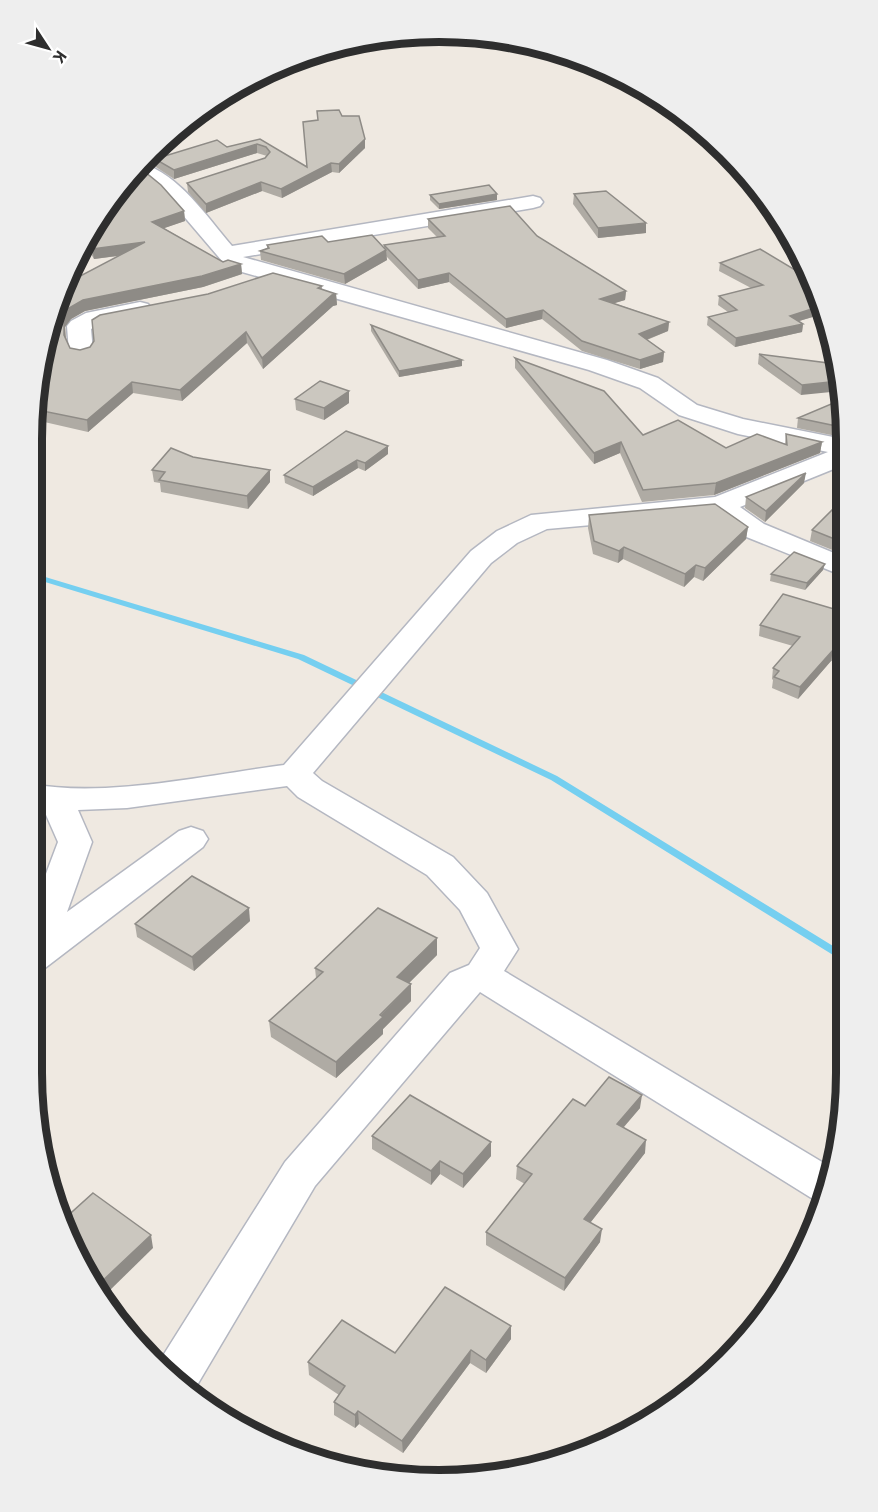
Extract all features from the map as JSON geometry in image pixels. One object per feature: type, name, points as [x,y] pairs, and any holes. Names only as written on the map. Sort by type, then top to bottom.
[{"type":"street","points":[[145,172],[182,185],[227,253],[236,262],[598,365],[649,383],[688,410],[738,426],[836,446]]},
{"type":"street","points":[[227,253],[533,202]]},
{"type":"street","points":[[241,284],[272,274]]},
{"type":"street","points":[[81,352],[79,326],[94,318],[163,304]]},
{"type":"street","points":[[44,797],[127,797],[294,774],[481,557],[507,537],[541,521],[720,505],[836,458]]},
{"type":"street","points":[[720,505],[754,530],[836,564]]},
{"type":"street","points":[[179,1372],[300,1174],[463,983],[482,975],[499,949],[474,902],[440,866],[310,789],[294,774]]},
{"type":"street","points":[[42,931],[75,842],[44,797]]},
{"type":"street","points":[[42,950],[190,839]]},
{"type":"street","points":[[482,975],[820,1182]]},
{"type":"building","points":[[339,110],[342,116],[359,116],[365,139],[339,164],[331,163],[281,189],[261,182],[206,204],[187,183],[265,158],[270,152],[266,147],[257,144],[174,170],[156,160],[217,140],[227,147],[260,139],[307,167],[303,122],[318,120],[317,111]]},
{"type":"building","points":[[145,172],[161,185],[184,211],[152,222],[223,262],[228,260],[241,264],[202,276],[83,300],[69,308],[64,316],[64,335],[70,348],[80,350],[90,347],[94,341],[92,320],[100,315],[208,294],[273,273],[322,286],[318,288],[336,294],[332,295],[262,358],[246,332],[180,390],[132,382],[87,420],[43,411],[50,362],[55,341],[58,339],[55,340],[56,336],[76,278],[145,242],[92,249],[109,218]]},
{"type":"building","points":[[489,185],[497,194],[439,204],[430,195]]},
{"type":"building","points":[[606,191],[646,223],[598,228],[574,194]]},
{"type":"building","points":[[510,206],[537,236],[626,291],[600,299],[669,322],[639,334],[664,352],[640,360],[582,341],[543,310],[506,319],[449,273],[418,280],[384,245],[445,236],[428,219]]},
{"type":"building","points":[[372,235],[386,250],[344,274],[260,251],[269,248],[267,245],[322,236],[328,242]]},
{"type":"building","points":[[760,249],[799,272],[814,308],[790,316],[803,324],[736,338],[708,317],[737,310],[719,296],[763,285],[720,263]]},
{"type":"building","points":[[371,325],[462,360],[399,371]]},
{"type":"building","points":[[759,354],[828,363],[832,382],[802,385]]},
{"type":"building","points":[[515,358],[604,391],[643,435],[678,420],[726,448],[757,434],[787,445],[786,434],[822,442],[716,483],[643,490],[621,442],[594,453]]},
{"type":"building","points":[[320,381],[349,391],[324,408],[295,399]]},
{"type":"building","points":[[834,403],[835,426],[798,418]]},
{"type":"building","points":[[346,431],[388,446],[365,463],[357,460],[313,487],[284,475]]},
{"type":"building","points":[[171,448],[193,457],[270,470],[247,496],[159,480],[165,472],[152,470]]},
{"type":"building","points":[[806,473],[766,511],[746,497]]},
{"type":"building","points":[[715,504],[748,527],[705,568],[696,565],[685,574],[624,547],[619,551],[594,541],[589,515]]},
{"type":"building","points":[[836,506],[836,540],[812,530]]},
{"type":"building","points":[[794,552],[825,564],[807,583],[771,574]]},
{"type":"building","points":[[783,594],[836,609],[836,650],[833,650],[800,687],[774,677],[779,671],[773,668],[800,637],[760,625]]},
{"type":"building","points":[[192,876],[249,908],[192,957],[135,924]]},
{"type":"building","points":[[378,908],[437,938],[397,977],[411,984],[380,1015],[383,1017],[336,1062],[269,1021],[323,972],[315,968]]},
{"type":"building","points":[[609,1077],[642,1095],[617,1124],[646,1140],[584,1219],[602,1229],[565,1278],[486,1232],[532,1174],[517,1166],[573,1099],[585,1106]]},
{"type":"building","points":[[410,1095],[491,1142],[463,1174],[440,1161],[431,1171],[372,1136]]},
{"type":"building","points":[[93,1193],[151,1235],[102,1282],[83,1249],[68,1215]]},
{"type":"building","points":[[445,1287],[511,1326],[486,1360],[471,1350],[402,1441],[358,1411],[355,1415],[334,1402],[345,1386],[308,1362],[342,1320],[395,1353]]},
{"type":"waterway","points":[[42,578],[301,657],[554,778],[836,953]]}]
